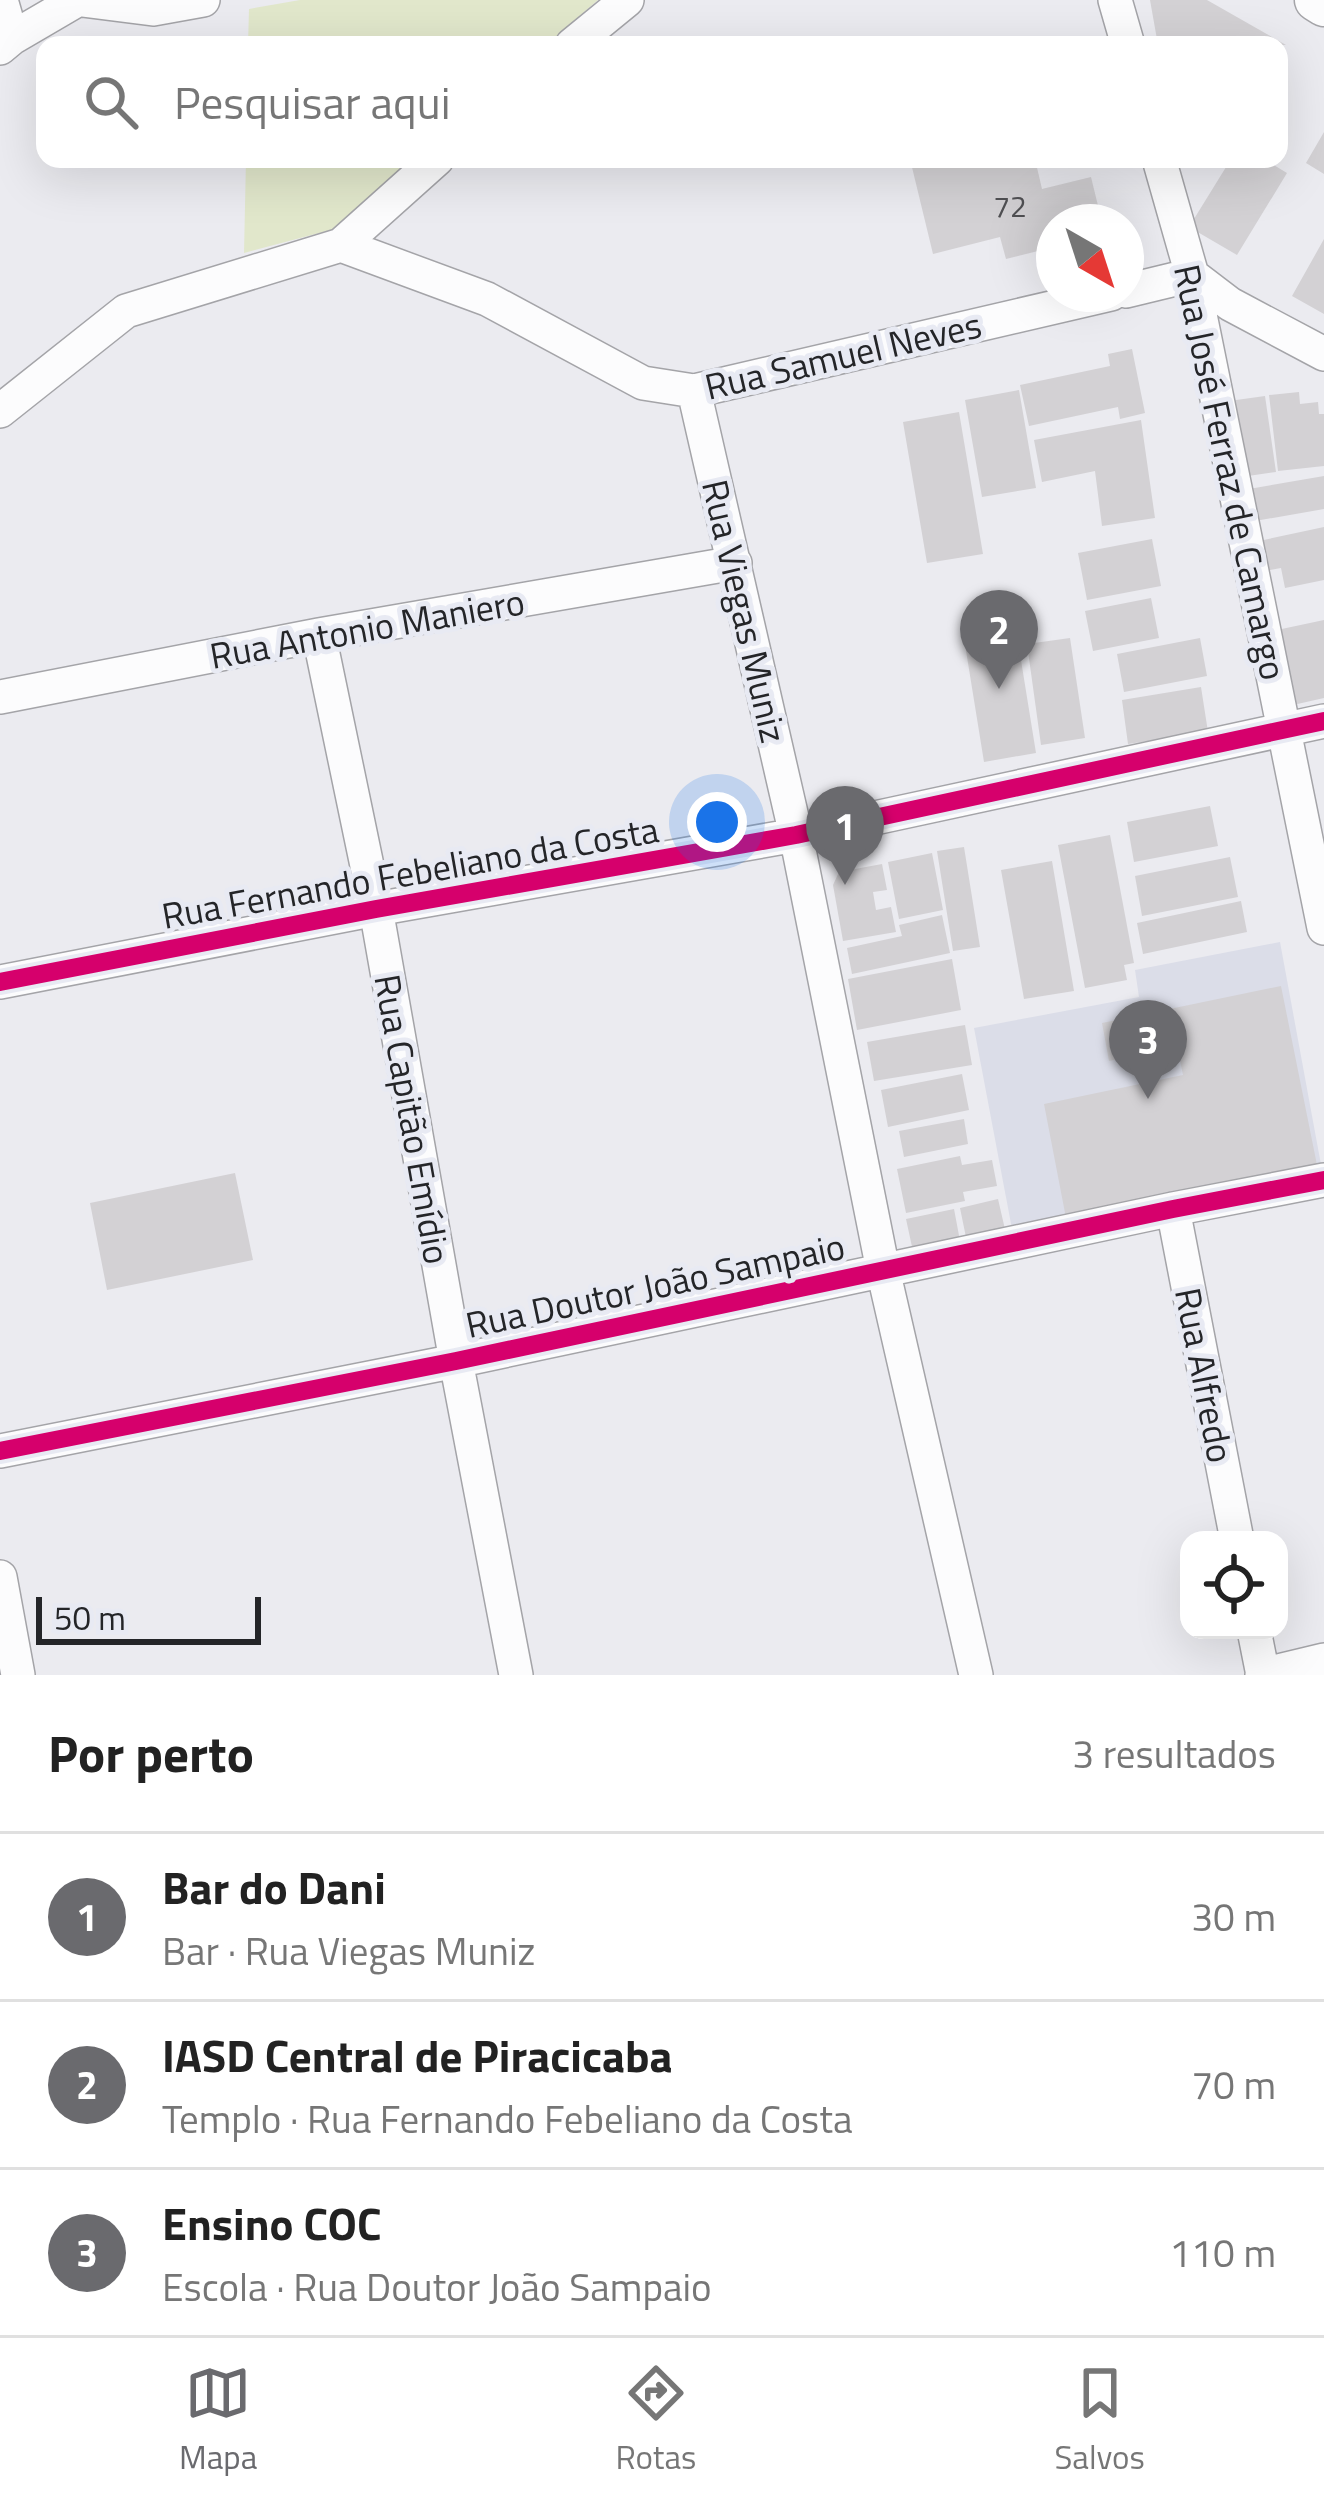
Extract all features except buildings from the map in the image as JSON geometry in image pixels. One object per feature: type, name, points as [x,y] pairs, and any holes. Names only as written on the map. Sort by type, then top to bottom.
[{"type":"street","points":[[2,0],[6,43],[80,0],[153,8],[203,0]]},
{"type":"street","points":[[1115,0],[1125,36]]},
{"type":"street","points":[[1316,0],[1324,5]]},
{"type":"street","points":[[589,36],[620,19]]},
{"type":"street","points":[[0,411],[126,311],[340,245],[427,168]]},
{"type":"street","name":"Rua José Ferraz de Camargo","points":[[1162,168],[1192,275],[1324,928]]},
{"type":"street","name":"Rua Samuel Neves","points":[[340,245],[487,299],[643,383],[694,391],[1036,312]]},
{"type":"street","points":[[1144,287],[1192,275],[1229,304],[1324,354]]},
{"type":"street","name":"Rua Viegas Muniz","points":[[694,391],[796,835],[883,1270],[976,1675]]},
{"type":"street","name":"Rua Antonio Maniero","points":[[0,697],[735,562]]},
{"type":"street","name":"Rua Capitão Emídio","points":[[319,635],[376,910],[516,1675]]},
{"type":"street","name":"Rua Fernando Febeliano da Costa","points":[[0,982],[796,835],[1324,721]]},
{"type":"street","name":"Rua Doutor João Sampaio","points":[[0,1451],[1324,1180]]},
{"type":"street","name":"Rua Alfredo","points":[[1173,1209],[1235,1531]]},
{"type":"street","points":[[0,1576],[19,1675]]},
{"type":"street","points":[[1256,1639],[1262,1675],[1324,1660]]},
{"type":"shaded area","points":[[1280,942],[1322,1170],[1012,1229],[974,1028],[1139,997],[1135,970]]},
{"type":"green space","points":[[300,0],[598,0],[556,36],[248,36],[249,9]]},
{"type":"green space","points":[[246,168],[406,168],[338,228],[244,253]]},
{"type":"cycle path","points":[[0,982],[796,835],[1324,721]]},
{"type":"cycle path","points":[[0,1451],[1324,1180]]},
{"type":"place","name":"IASD Central de Piracicaba","points":[[999,689]]},
{"type":"place","name":"Bar do Dani","points":[[845,885]]},
{"type":"place","name":"Ensino COC","points":[[1148,1099]]}]
